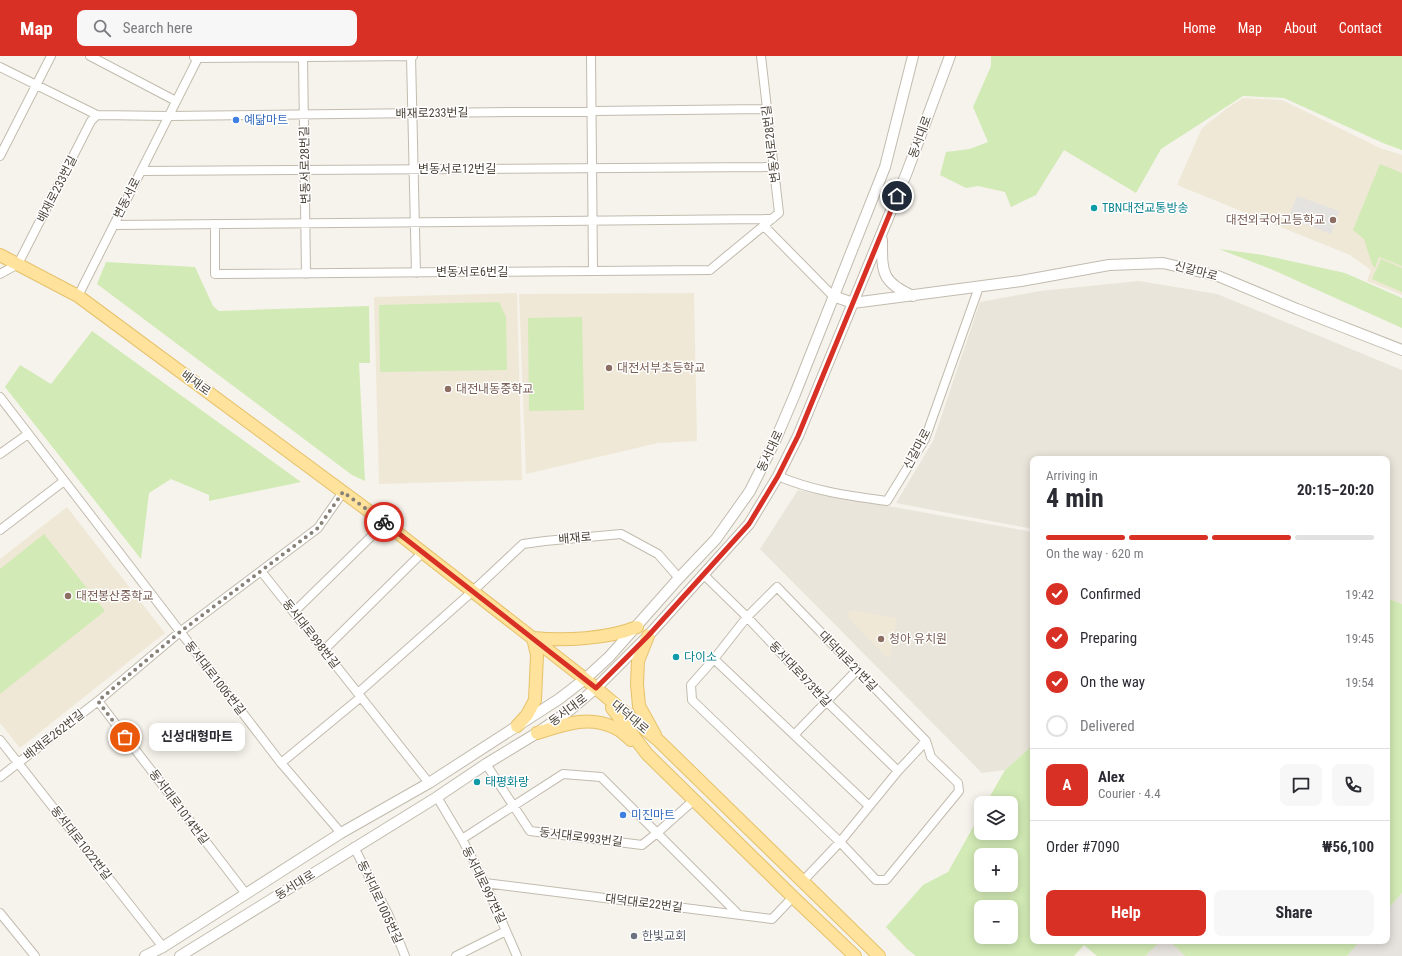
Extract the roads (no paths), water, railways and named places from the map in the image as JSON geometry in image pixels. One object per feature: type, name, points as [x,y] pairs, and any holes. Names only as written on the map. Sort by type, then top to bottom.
[{"type":"main road","name":"배재로","points":[[0,255],[78,296],[385,523],[596,688]]},
{"type":"main road","points":[[517,726],[527,716],[535,700],[537,654],[533,638],[555,640],[609,635],[637,627]]},
{"type":"main road","points":[[648,636],[638,661],[637,684],[639,706],[659,741]]},
{"type":"main road","name":"대덕대로","points":[[596,688],[659,741],[879,956]]},
{"type":"main road","name":"대덕대로","points":[[596,688],[647,754],[855,956]]},
{"type":"main road","points":[[537,733],[574,722],[594,722],[614,727],[647,754]]},
{"type":"street","points":[[0,156],[2,146],[52,56]]},
{"type":"street","points":[[90,56],[176,101]]},
{"type":"street","points":[[196,57],[412,56],[416,273]]},
{"type":"street","points":[[592,56],[593,271]]},
{"type":"street","name":"변동서로28번길","points":[[761,56],[779,213],[772,219]]},
{"type":"street","name":"동서대로","points":[[145,956],[163,947],[341,833],[429,783],[559,699],[585,679],[609,657],[679,578],[716,539],[750,491],[775,441],[885,167],[913,56]]},
{"type":"street","name":"동서대로","points":[[180,956],[437,797],[570,710],[596,688],[648,636],[749,524],[778,476],[798,436],[907,172],[950,56]]},
{"type":"street","name":"변동서로","points":[[78,296],[169,116],[196,57]]},
{"type":"street","name":"변동서로28번길","points":[[303,57],[306,274]]},
{"type":"street","name":"배재로233번길","points":[[0,67],[97,115],[169,116],[767,109]]},
{"type":"street","name":"배재로233번길","points":[[18,264],[91,121],[97,115]]},
{"type":"street","name":"변동서로12번길","points":[[141,171],[773,167]]},
{"type":"street","points":[[772,219],[764,226],[833,296],[853,303]]},
{"type":"street","points":[[114,225],[772,219]]},
{"type":"street","name":"변동서로6번길","points":[[215,224],[215,274],[710,270],[764,226]]},
{"type":"street","points":[[882,233],[882,263],[885,275],[898,290],[913,296]]},
{"type":"street","name":"신갈마로","points":[[853,303],[1021,281],[1109,265],[1163,263],[1218,276],[1402,350]]},
{"type":"street","points":[[0,274],[18,264]]},
{"type":"street","name":"신갈마로","points":[[778,476],[802,485],[858,497],[887,501],[925,439],[979,287]]},
{"type":"street","name":"동서대로1006번길","points":[[0,397],[281,763],[341,833]]},
{"type":"street","points":[[0,454],[28,434]]},
{"type":"street","points":[[0,530],[64,481]]},
{"type":"street","name":"배재로262번길","points":[[0,777],[98,701],[180,632],[318,528],[343,492]]},
{"type":"street","points":[[294,612],[385,523]]},
{"type":"street","name":"배재로","points":[[360,695],[523,544],[621,534],[658,554],[679,578]]},
{"type":"street","points":[[324,650],[423,552]]},
{"type":"street","name":"동서대로998번길","points":[[261,571],[429,783]]},
{"type":"street","name":"동서대로973번길","points":[[704,575],[747,617],[826,702],[898,771]]},
{"type":"street","name":"대덕대로21번길","points":[[777,588],[926,741],[931,757],[958,783],[959,791],[886,880],[876,880],[840,842],[692,700],[691,685],[714,659],[747,617],[777,588]]},
{"type":"street","points":[[714,659],[869,806]]},
{"type":"street","points":[[794,735],[857,670]]},
{"type":"street","points":[[281,763],[360,695]]},
{"type":"street","name":"동서대로1014번길","points":[[98,701],[246,894]]},
{"type":"street","name":"동서대로1022번길","points":[[0,740],[163,947]]},
{"type":"street","points":[[802,882],[840,842],[898,771],[926,741]]},
{"type":"street","name":"동서대로993번길","points":[[486,764],[530,831],[642,844],[657,833],[694,800]]},
{"type":"street","points":[[514,807],[563,774],[601,777],[738,914]]},
{"type":"street","name":"동서대로997번길","points":[[437,797],[485,884],[517,956]]},
{"type":"street","name":"동서대로997번길","points":[[462,840],[514,807]]},
{"type":"street","name":"동서대로1005번길","points":[[354,847],[389,916],[405,956]]},
{"type":"street","name":"대덕대로22번길","points":[[485,884],[772,919],[793,897]]},
{"type":"street","points":[[0,913],[35,956]]},
{"type":"street","name":"동서대로997번길","points":[[456,956],[506,931]]},
{"type":"place","name":"예닮마트","points":[[236,120]]},
{"type":"place","name":"TBN대전교통방송","points":[[1094,208]]},
{"type":"place","name":"대전외국어고등학교","points":[[1333,220]]},
{"type":"place","name":"대전서부초등학교","points":[[609,368]]},
{"type":"place","name":"대전내동중학교","points":[[448,389]]},
{"type":"place","name":"대전봉산중학교","points":[[68,596]]},
{"type":"place","name":"청아 유치원","points":[[881,639]]},
{"type":"place","name":"다이소","points":[[676,657]]},
{"type":"place","name":"신성대형마트","points":[[125,737]]},
{"type":"place","name":"태평화랑","points":[[477,782]]},
{"type":"place","name":"미진마트","points":[[623,815]]},
{"type":"place","name":"한빛교회","points":[[634,936]]}]
